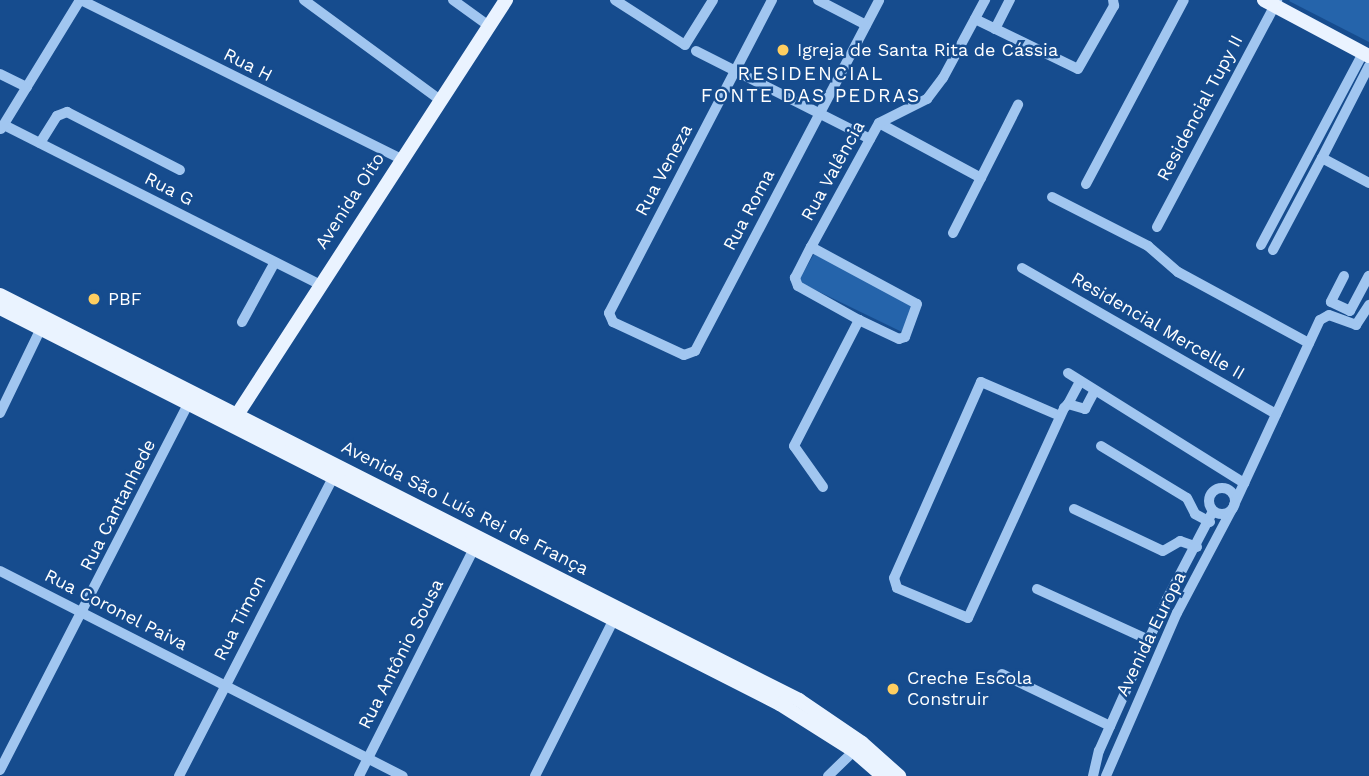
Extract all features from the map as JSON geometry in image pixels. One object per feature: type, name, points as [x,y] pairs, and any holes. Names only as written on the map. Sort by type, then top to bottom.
[{"type":"main road","name":"Avenida Oito","points":[[233,420],[506,0]]},
{"type":"main road","points":[[1272,2],[1367,58]]},
{"type":"main road","name":"Avenida São Luís Rei de França","points":[[0,295],[41,323],[188,404],[233,420],[333,477],[780,704],[854,751],[883,776]]},
{"type":"main road","name":"Avenida São Luís Rei de França","points":[[0,308],[41,323],[799,700],[862,743],[899,776]]},
{"type":"street","points":[[2,128],[80,0]]},
{"type":"street","name":"Rua H","points":[[80,0],[401,159]]},
{"type":"street","points":[[304,0],[440,100]]},
{"type":"street","points":[[453,0],[489,26]]},
{"type":"street","points":[[615,0],[685,45],[713,0]]},
{"type":"street","name":"Rua Veneza","points":[[610,319],[609,313],[772,0]]},
{"type":"street","points":[[818,0],[866,24]]},
{"type":"street","name":"Rua Roma","points":[[610,319],[684,355],[692,355],[879,0]]},
{"type":"street","name":"Rua Valência","points":[[859,320],[798,286],[797,274],[879,124],[926,99],[943,78],[985,0]]},
{"type":"street","points":[[995,29],[1010,0]]},
{"type":"street","points":[[975,19],[1067,65],[1083,66],[1114,6],[1113,0]]},
{"type":"street","points":[[1086,184],[1184,0]]},
{"type":"street","name":"Residencial Tupy II","points":[[1157,227],[1272,2]]},
{"type":"street","points":[[696,51],[870,139]]},
{"type":"street","points":[[1273,250],[1321,158],[1367,58]]},
{"type":"street","points":[[1261,245],[1367,58]]},
{"type":"street","points":[[0,74],[27,87]]},
{"type":"street","points":[[953,233],[1018,106]]},
{"type":"street","points":[[40,143],[57,116],[67,112],[180,170]]},
{"type":"street","points":[[879,124],[981,178]]},
{"type":"street","name":"Rua G","points":[[2,128],[40,143],[319,285]]},
{"type":"street","points":[[1321,158],[1369,183]]},
{"type":"street","points":[[1052,197],[1148,246],[1178,272],[1309,343]]},
{"type":"street","points":[[811,247],[914,301],[918,308],[905,337],[899,340],[859,320],[794,446],[823,487]]},
{"type":"street","points":[[242,322],[275,262]]},
{"type":"street","name":"Residencial Mercelle II","points":[[1022,268],[1276,414]]},
{"type":"street","points":[[1344,276],[1331,302],[1350,311],[1369,276]]},
{"type":"street","name":"Avenida Europa","points":[[1106,776],[1177,613],[1233,507],[1323,317],[1329,315],[1356,325],[1369,304]]},
{"type":"street","points":[[0,413],[41,323]]},
{"type":"street","points":[[1068,373],[1243,481]]},
{"type":"street","points":[[1060,416],[982,382],[894,578],[897,588],[968,618],[1060,416],[1080,381]]},
{"type":"street","points":[[1068,404],[1086,409],[1095,390]]},
{"type":"street","name":"Rua Cantanhede","points":[[0,770],[188,404]]},
{"type":"street","points":[[1101,446],[1187,498],[1195,514],[1225,514],[1233,507],[1223,489],[1222,468]]},
{"type":"street","name":"Rua Timon","points":[[179,776],[333,477]]},
{"type":"street","name":"Avenida Europa","points":[[1093,776],[1110,726],[1149,640],[1211,516],[1209,499],[1223,489],[1243,481]]},
{"type":"street","points":[[1074,509],[1163,551],[1180,541],[1197,547]]},
{"type":"street","name":"Rua Antônio Sousa","points":[[359,776],[474,548]]},
{"type":"street","name":"Rua Coronel Paiva","points":[[0,571],[403,776]]},
{"type":"street","points":[[1037,589],[1149,640]]},
{"type":"street","points":[[535,776],[570,716],[614,619]]},
{"type":"street","points":[[1002,674],[1110,726]]},
{"type":"street","points":[[828,776],[854,751]]},
{"type":"shaded area","points":[[1290,0],[1369,0],[1369,42],[1289,1]]},
{"type":"shaded area","points":[[814,254],[913,304],[902,332],[803,284],[800,278]]},
{"type":"place","name":"Igreja de Santa Rita de Cássia","points":[[783,50]]},
{"type":"place","name":"PBF","points":[[94,299]]},
{"type":"place","name":"Creche Escola Construir","points":[[893,689]]},
{"type":"district","name":"RESIDENCIAL FONTE DAS PEDRAS","points":[[811,85]]}]
